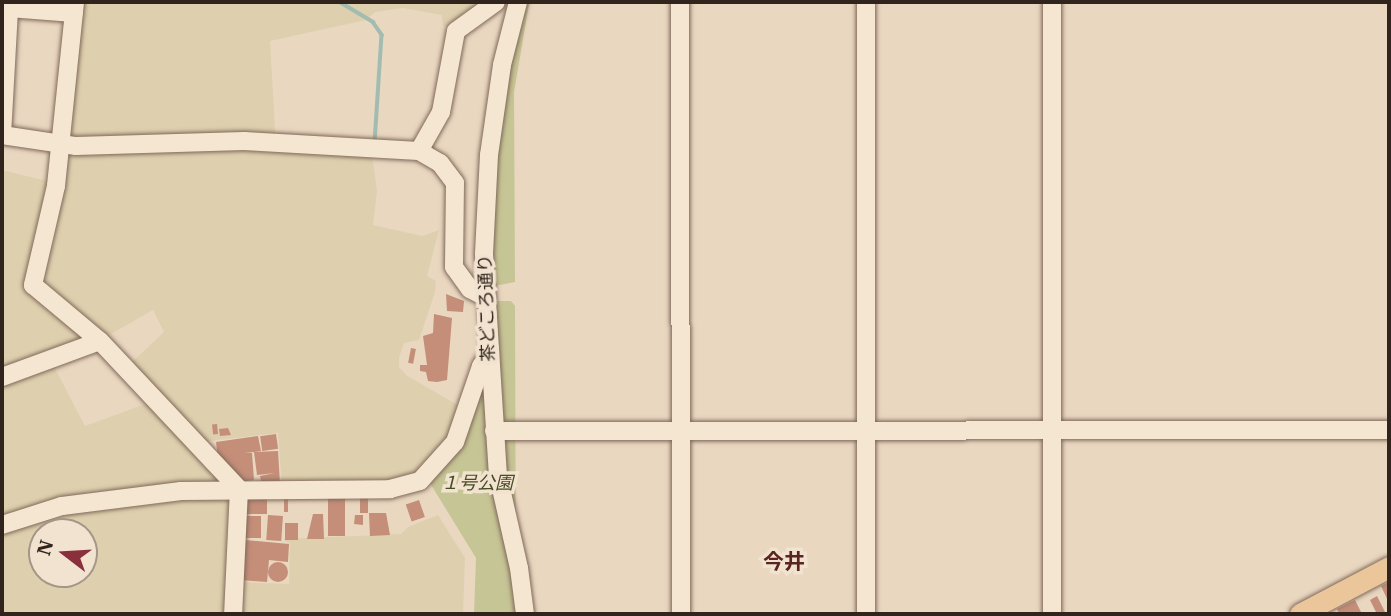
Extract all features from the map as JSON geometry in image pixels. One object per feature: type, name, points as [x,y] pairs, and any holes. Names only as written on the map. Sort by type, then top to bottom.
[{"type":"main road","points":[[1300,614],[1389,567]]},
{"type":"street","points":[[419,151],[435,130],[441,112],[456,31],[496,2]]},
{"type":"street","name":"茶どころ通り","points":[[518,2],[502,65],[487,169],[487,298],[499,484],[519,568],[525,614]]},
{"type":"street","points":[[680,2],[681,614]]},
{"type":"street","points":[[866,2],[866,614]]},
{"type":"street","points":[[1052,2],[1052,614]]},
{"type":"street","points":[[233,614],[239,489],[100,341],[33,285],[53,202],[60,145],[75,7],[9,8],[2,135],[60,145],[244,141],[419,151],[440,163],[455,183],[454,267],[470,289],[487,298]]},
{"type":"street","points":[[2,377],[100,341]]},
{"type":"street","points":[[2,525],[86,502],[239,489],[390,489],[420,481],[461,430],[481,366],[489,355]]},
{"type":"street","points":[[494,431],[1389,430]]},
{"type":"shaded area","points":[[81,2],[484,2],[448,26],[443,26],[442,15],[403,8],[375,12],[366,20],[270,41],[276,148],[372,154],[377,191],[373,225],[422,236],[439,230],[427,276],[436,281],[435,292],[419,340],[404,343],[399,358],[399,367],[406,375],[461,407],[452,435],[426,468],[388,486],[282,486],[278,433],[201,442],[129,365],[164,332],[153,310],[104,338],[49,357],[85,426],[151,402],[234,493],[232,582],[289,584],[290,544],[283,539],[401,534],[408,527],[438,515],[465,558],[463,614],[2,614],[2,170],[51,182],[66,160]]},
{"type":"green space","points":[[521,2],[529,4],[514,92],[515,282],[494,286],[489,188]]},
{"type":"green space","name":"１号公園","points":[[497,301],[511,301],[515,306],[516,614],[474,614],[476,558],[430,483],[465,435],[491,306]]},
{"type":"building","points":[[446,294],[464,301],[463,312],[447,311]]},
{"type":"building","points":[[434,314],[452,318],[447,380],[437,382],[428,381],[426,372],[420,371],[420,365],[427,365],[423,336],[433,333]]},
{"type":"building","points":[[411,348],[416,349],[413,364],[408,363]]},
{"type":"building","points":[[217,424],[218,434],[213,434],[212,425]]},
{"type":"building","points":[[228,428],[231,435],[220,436],[219,429]]},
{"type":"building","points":[[276,434],[278,449],[262,451],[260,436]]},
{"type":"building","points":[[258,436],[261,451],[245,453],[252,453],[254,480],[239,482],[218,458],[216,442]]},
{"type":"building","points":[[278,451],[280,484],[261,481],[260,476],[275,473],[257,475],[254,452]]},
{"type":"building","points":[[245,495],[267,495],[267,514],[245,514]]},
{"type":"building","points":[[328,495],[345,495],[345,536],[328,536]]},
{"type":"building","points":[[284,496],[288,496],[288,512],[284,512]]},
{"type":"building","points":[[360,496],[368,496],[368,513],[360,513]]},
{"type":"building","points":[[419,500],[425,517],[412,522],[406,505]]},
{"type":"building","points":[[369,513],[386,513],[390,535],[370,536]]},
{"type":"building","points":[[313,514],[323,514],[324,539],[307,539]]},
{"type":"building","points":[[268,515],[283,516],[281,541],[266,540]]},
{"type":"building","points":[[355,515],[363,515],[363,525],[354,524]]},
{"type":"building","points":[[245,516],[261,516],[261,538],[245,538]]},
{"type":"building","points":[[285,523],[298,523],[298,540],[285,540]]},
{"type":"building","points":[[245,540],[289,544],[288,562],[269,560],[267,582],[241,580]]},
{"type":"building","points":[[278,562],[285,565],[288,572],[285,579],[278,582],[271,579],[268,572],[271,565]]},
{"type":"building","points":[[1389,582],[1389,603],[1381,586]]},
{"type":"building","points":[[1377,596],[1386,614],[1377,614],[1370,600]]},
{"type":"building","points":[[1355,600],[1362,614],[1339,614],[1337,609]]},
{"type":"waterway","points":[[340,2],[373,22],[382,35],[375,143]]},
{"type":"district","name":"今井","points":[[784,561]]}]
